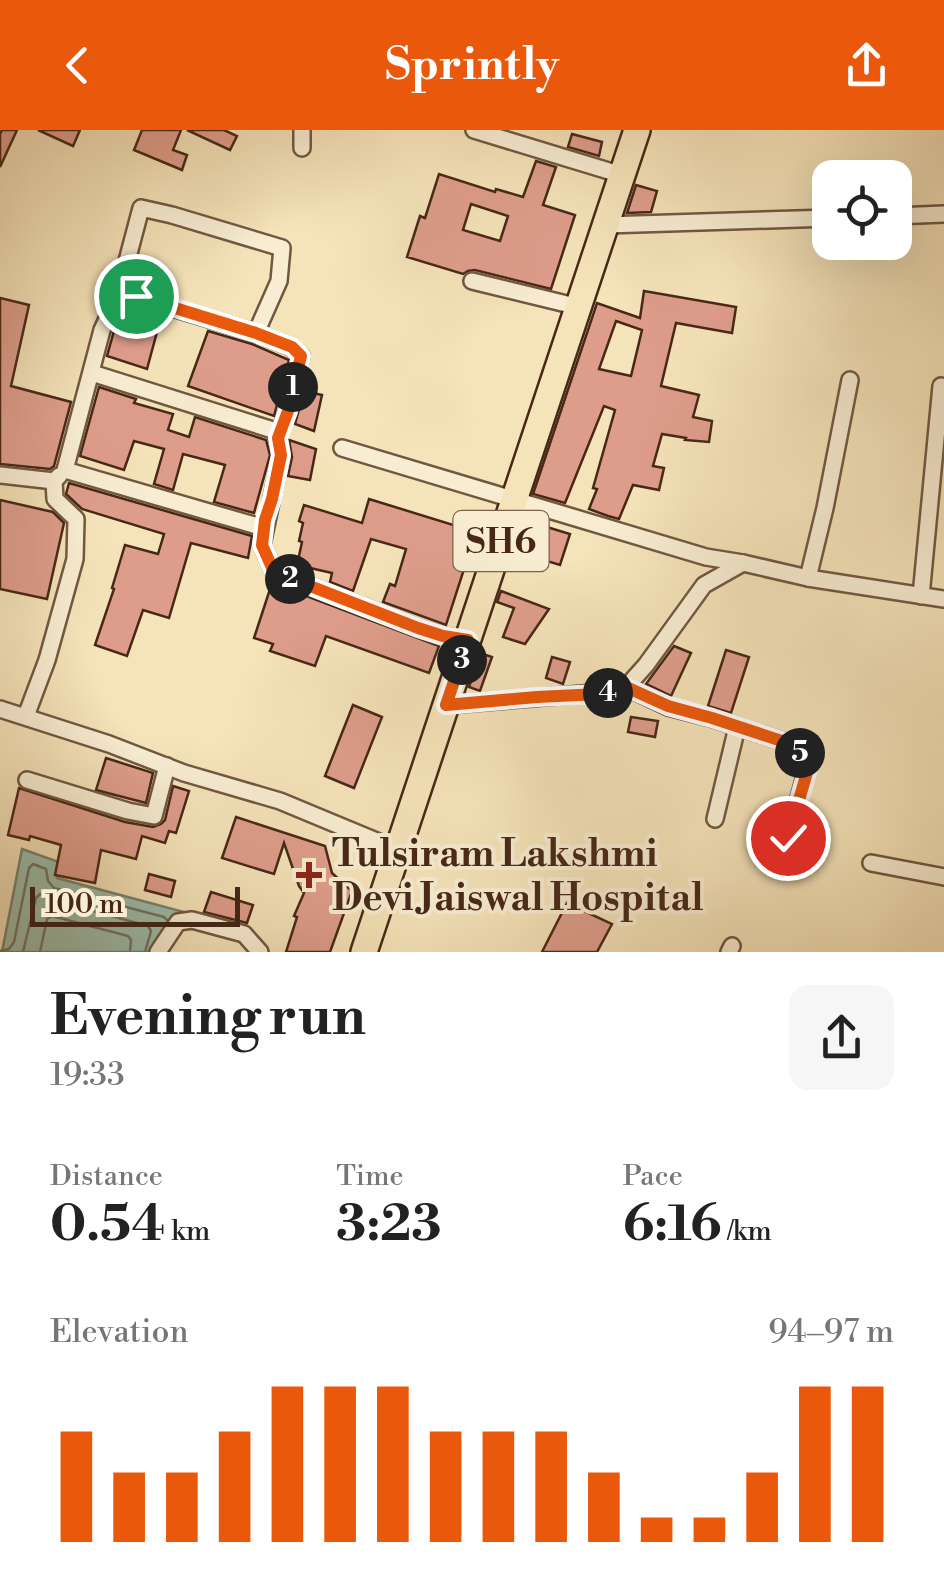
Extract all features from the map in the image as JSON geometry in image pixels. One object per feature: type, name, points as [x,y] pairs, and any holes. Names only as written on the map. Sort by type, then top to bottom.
[{"type":"main road","name":"SH6","points":[[364,952],[637,130]]},
{"type":"street","points":[[302,130],[302,148]]},
{"type":"street","points":[[474,130],[622,176]]},
{"type":"street","points":[[26,716],[75,559],[76,519],[54,499],[141,208],[282,248],[279,282],[256,333]]},
{"type":"street","points":[[912,215],[944,214]]},
{"type":"street","points":[[606,225],[812,219]]},
{"type":"street","points":[[472,281],[579,307]]},
{"type":"street","points":[[118,295],[136,296],[292,347],[301,356],[278,438]]},
{"type":"street","points":[[92,373],[276,431],[281,455],[262,545],[274,572],[418,628],[468,640]]},
{"type":"street","points":[[808,578],[850,380]]},
{"type":"street","points":[[922,596],[941,386]]},
{"type":"street","points":[[342,448],[706,557],[944,599]]},
{"type":"street","points":[[0,475],[60,476],[264,528]]},
{"type":"street","points":[[446,705],[620,693],[646,665],[704,584],[743,564]]},
{"type":"street","points":[[626,687],[668,706],[797,746],[808,769],[784,863]]},
{"type":"street","points":[[0,709],[280,801],[398,850]]},
{"type":"street","points":[[715,818],[737,726]]},
{"type":"street","points":[[26,780],[128,812],[154,816],[167,766]]},
{"type":"street","points":[[872,863],[944,877]]},
{"type":"street","points":[[158,952],[178,922],[192,920],[244,934],[260,952]]},
{"type":"water","points":[[22,849],[59,862],[57,878],[184,912],[166,952],[2,952]]},
{"type":"building","points":[[2,130],[17,130],[0,167],[0,134]]},
{"type":"building","points":[[38,130],[80,130],[73,146]]},
{"type":"building","points":[[142,130],[181,130],[173,150],[187,155],[182,170],[134,150]]},
{"type":"building","points":[[187,130],[224,130],[237,136],[230,150]]},
{"type":"building","points":[[572,134],[602,142],[599,156],[568,147]]},
{"type":"building","points":[[536,161],[556,167],[543,205],[575,215],[551,289],[475,270],[463,274],[407,257],[439,174],[523,197]],"holes":[[[471,204],[508,216],[500,241],[463,230]]]},
{"type":"building","points":[[636,185],[657,191],[651,212],[627,213]]},
{"type":"building","points":[[644,291],[736,307],[732,333],[676,323],[661,386],[699,395],[693,417],[712,421],[709,442],[662,434],[653,466],[664,468],[659,490],[633,485],[619,519],[608,516],[589,509],[615,410],[604,406],[565,503],[533,494],[597,303],[640,318]],"holes":[[[616,321],[642,330],[631,376],[599,369]]]},
{"type":"building","points":[[0,298],[29,305],[11,386],[71,402],[50,469],[0,464]]},
{"type":"building","points":[[125,307],[161,317],[147,369],[107,356]]},
{"type":"building","points":[[208,331],[289,360],[274,416],[188,386]]},
{"type":"building","points":[[99,387],[136,399],[134,403],[173,414],[168,430],[189,437],[195,417],[266,440],[270,455],[254,513],[214,502],[225,465],[183,454],[173,490],[154,484],[164,449],[134,441],[124,470],[80,456]]},
{"type":"building","points":[[304,391],[322,395],[314,431],[295,424]]},
{"type":"building","points":[[289,440],[316,449],[310,480],[288,476],[292,457]]},
{"type":"building","points":[[69,483],[252,536],[248,558],[191,543],[169,618],[143,610],[127,656],[95,645],[125,545],[158,554],[164,534],[82,509],[66,494]]},
{"type":"building","points":[[369,499],[476,532],[446,625],[383,602],[390,584],[395,586],[406,549],[371,539],[353,591],[330,582],[332,573],[297,565],[303,523],[299,521],[304,505],[362,523]]},
{"type":"building","points":[[0,500],[53,512],[64,523],[47,599],[0,589]]},
{"type":"building","points":[[524,520],[570,534],[560,565],[514,551]]},
{"type":"building","points":[[272,583],[439,646],[429,673],[326,636],[315,666],[270,651],[273,644],[254,638]]},
{"type":"building","points":[[501,591],[549,609],[525,644],[503,637],[514,608],[497,602]]},
{"type":"building","points":[[674,646],[691,653],[671,696],[646,684]]},
{"type":"building","points":[[726,650],[749,657],[731,713],[708,706]]},
{"type":"building","points":[[480,653],[492,657],[480,691],[469,687]]},
{"type":"building","points":[[552,657],[570,662],[563,684],[546,678]]},
{"type":"building","points":[[353,705],[382,717],[354,788],[325,776]]},
{"type":"building","points":[[631,717],[658,721],[655,737],[628,732]]},
{"type":"building","points":[[106,758],[153,773],[146,803],[96,790]]},
{"type":"building","points":[[173,786],[189,791],[176,833],[169,831],[165,843],[142,836],[136,859],[101,850],[95,883],[55,875],[61,845],[30,836],[29,840],[8,835],[19,788],[125,822],[153,827],[165,820]]},
{"type":"building","points":[[236,817],[325,846],[332,873],[352,891],[330,952],[286,952],[304,893],[284,843],[274,874],[222,858]]},
{"type":"building","points":[[149,874],[175,881],[171,897],[145,890]]},
{"type":"building","points":[[211,892],[253,905],[247,923],[204,912]]},
{"type":"building","points":[[567,903],[612,924],[597,952],[542,952]]},
{"type":"place","name":"Tulsiram Lakshmi Devi Jaiswal Hospital","points":[[309,875]]},
{"type":"route","points":[[136,296],[256,333],[292,347],[301,356],[278,438],[281,455],[265,520],[262,545],[274,572],[418,628],[468,640],[446,705],[620,693],[626,687],[668,706],[797,746],[808,769],[788,838]]}]
